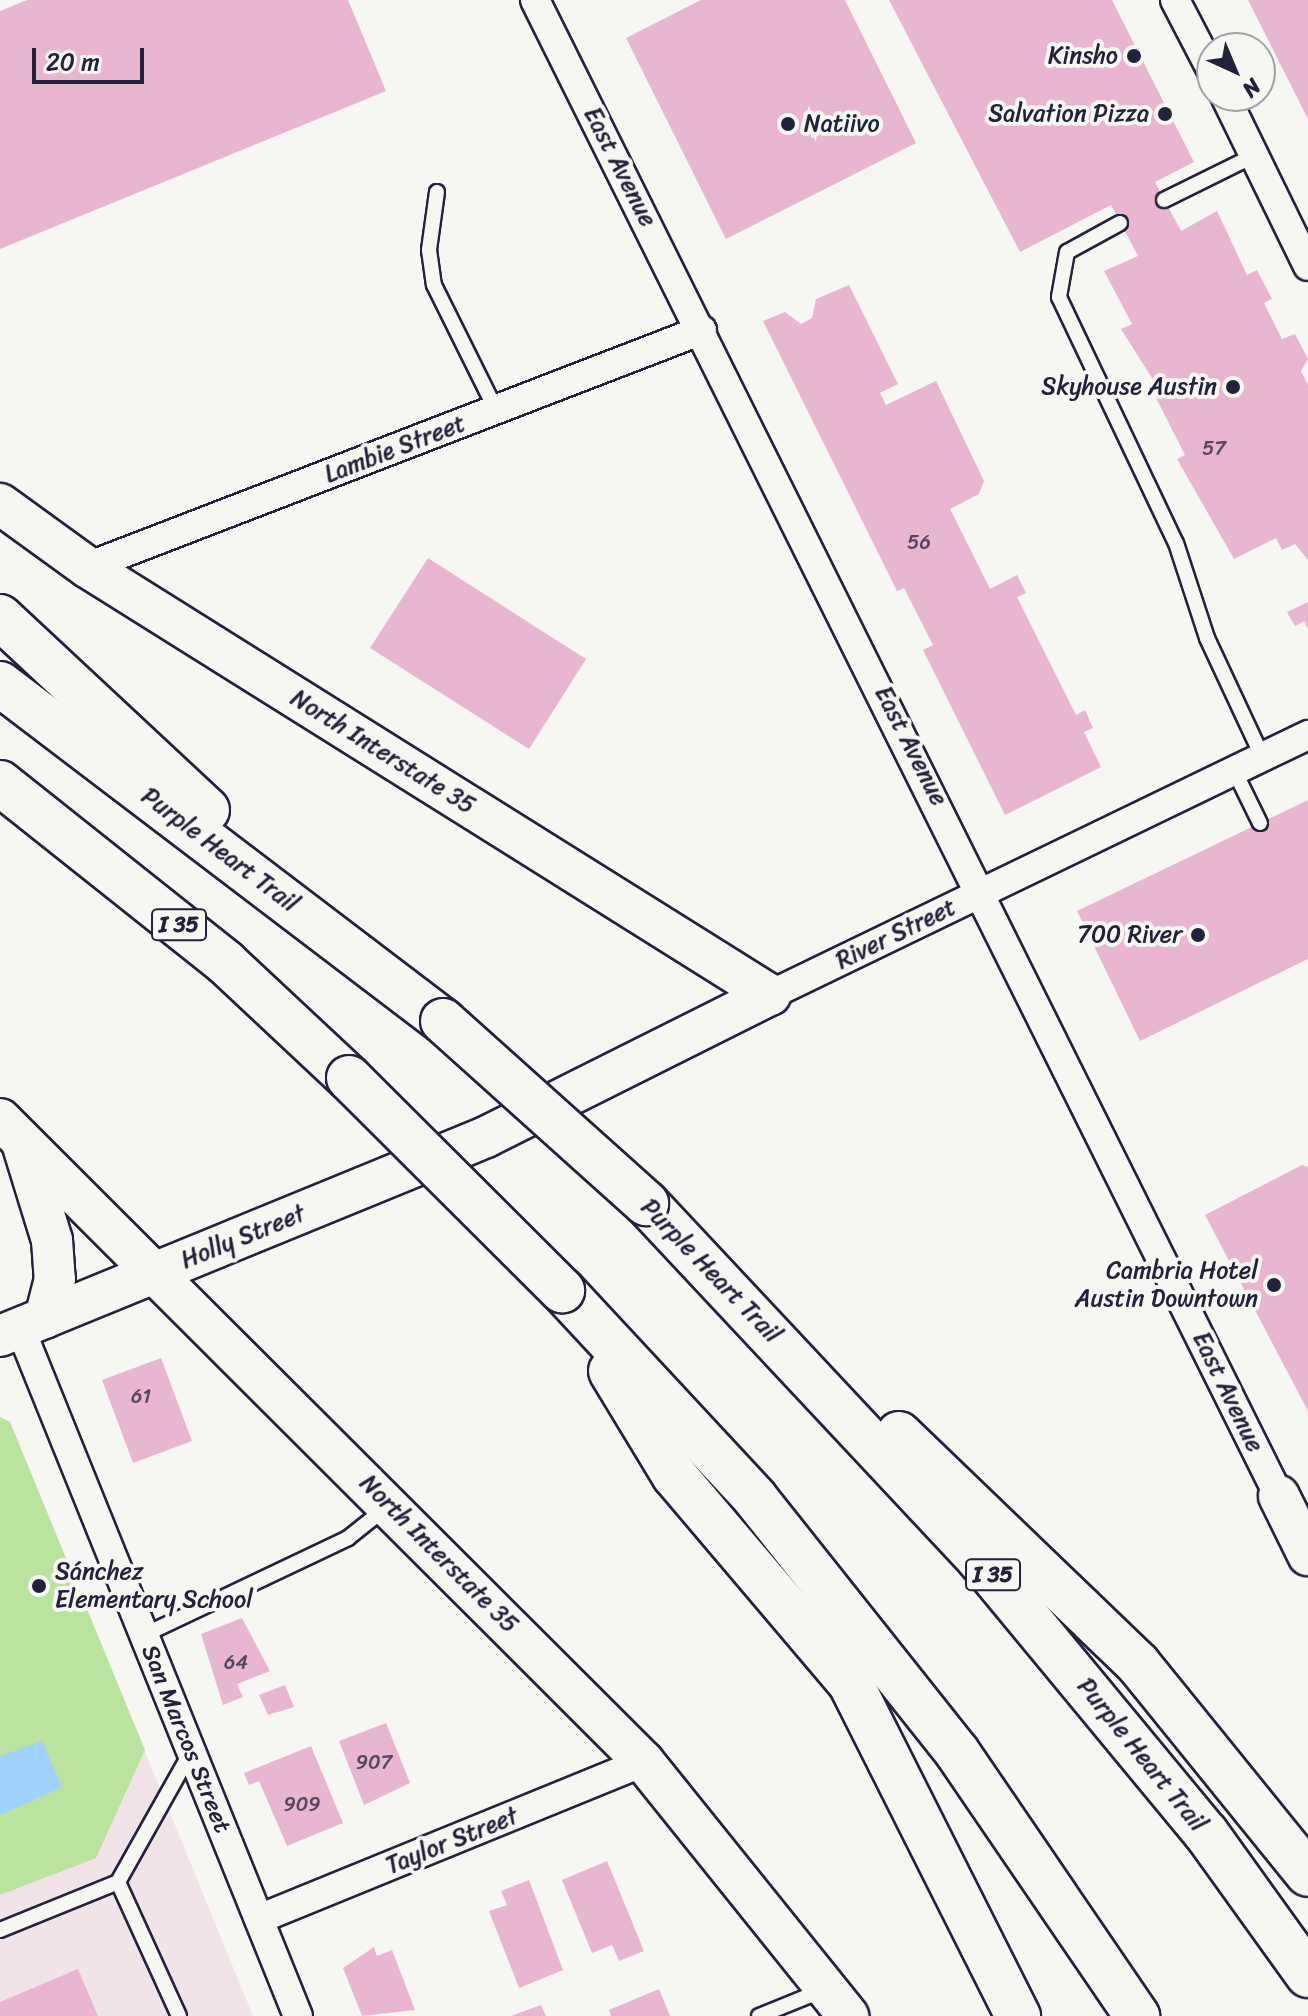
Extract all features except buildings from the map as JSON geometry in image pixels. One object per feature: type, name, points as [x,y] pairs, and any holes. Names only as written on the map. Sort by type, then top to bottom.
[{"type":"highway","points":[[0,617],[350,948]]},
{"type":"highway","name":"Purple Heart Trail","points":[[0,684],[443,1021],[646,1203],[989,1570],[1206,1833],[1308,1975]]},
{"type":"highway","name":"I 35","points":[[0,783],[225,962],[349,1078],[562,1290],[755,1498],[947,1740],[1137,2016]]},
{"type":"highway","points":[[646,1203],[1050,1572],[1210,1744],[1308,1874]]},
{"type":"highway","points":[[562,1290],[674,1475],[851,1684],[1018,2016]]},
{"type":"main road","name":"North Interstate 35","points":[[0,504],[87,567],[770,995]]},
{"type":"main road","name":"River Street","points":[[486,1137],[770,995]]},
{"type":"main road","name":"North Interstate 35","points":[[11,1130],[159,1271],[644,1762],[838,2002]]},
{"type":"main road","points":[[11,1130],[52,1240],[55,1279],[22,1327]]},
{"type":"main road","name":"Holly Street","points":[[22,1327],[486,1137]]},
{"type":"main road","points":[[1279,1496],[1308,1555]]},
{"type":"street","name":"East Avenue","points":[[535,0],[985,892],[1279,1496]]},
{"type":"street","points":[[1175,0],[1196,40]]},
{"type":"street","points":[[1233,112],[1308,266]]},
{"type":"street","name":"Lambie Street","points":[[87,567],[702,330]]},
{"type":"street","name":"River Street","points":[[770,995],[1308,735]]},
{"type":"street","name":"San Marcos Street","points":[[22,1327],[298,2016]]},
{"type":"street","name":"Taylor Street","points":[[259,1919],[644,1762]]},
{"type":"lane","points":[[1164,200],[1255,155]]},
{"type":"lane","points":[[437,192],[429,250],[434,285],[496,410]]},
{"type":"lane","points":[[1120,223],[1067,252],[1059,297],[1176,543],[1207,638],[1263,758]]},
{"type":"lane","points":[[1234,770],[1260,823]]},
{"type":"lane","points":[[144,1635],[348,1538],[390,1504]]},
{"type":"lane","points":[[0,1930],[118,1882],[191,1752]]},
{"type":"lane","points":[[118,1882],[179,2016]]},
{"type":"lane","points":[[759,2016],[838,2002]]},
{"type":"shaded area","name":"Sánchez Elementary School","points":[[0,1417],[10,1422],[253,2016],[0,2016]]},
{"type":"green space","points":[[0,1417],[10,1422],[145,1750],[96,1858],[0,1895]]},
{"type":"water","points":[[42,1741],[62,1787],[0,1815],[0,1756]]},
{"type":"place","name":"Kinsho","points":[[1134,56]]},
{"type":"place","name":"Salvation Pizza","points":[[1165,114]]},
{"type":"place","name":"Natiivo","points":[[788,124]]},
{"type":"place","name":"Skyhouse Austin","points":[[1233,387]]},
{"type":"place","name":"700 River","points":[[1198,935]]},
{"type":"place","name":"Cambria Hotel Austin Downtown","points":[[1274,1285]]},
{"type":"place","name":"Sánchez Elementary School","points":[[39,1586]]}]
